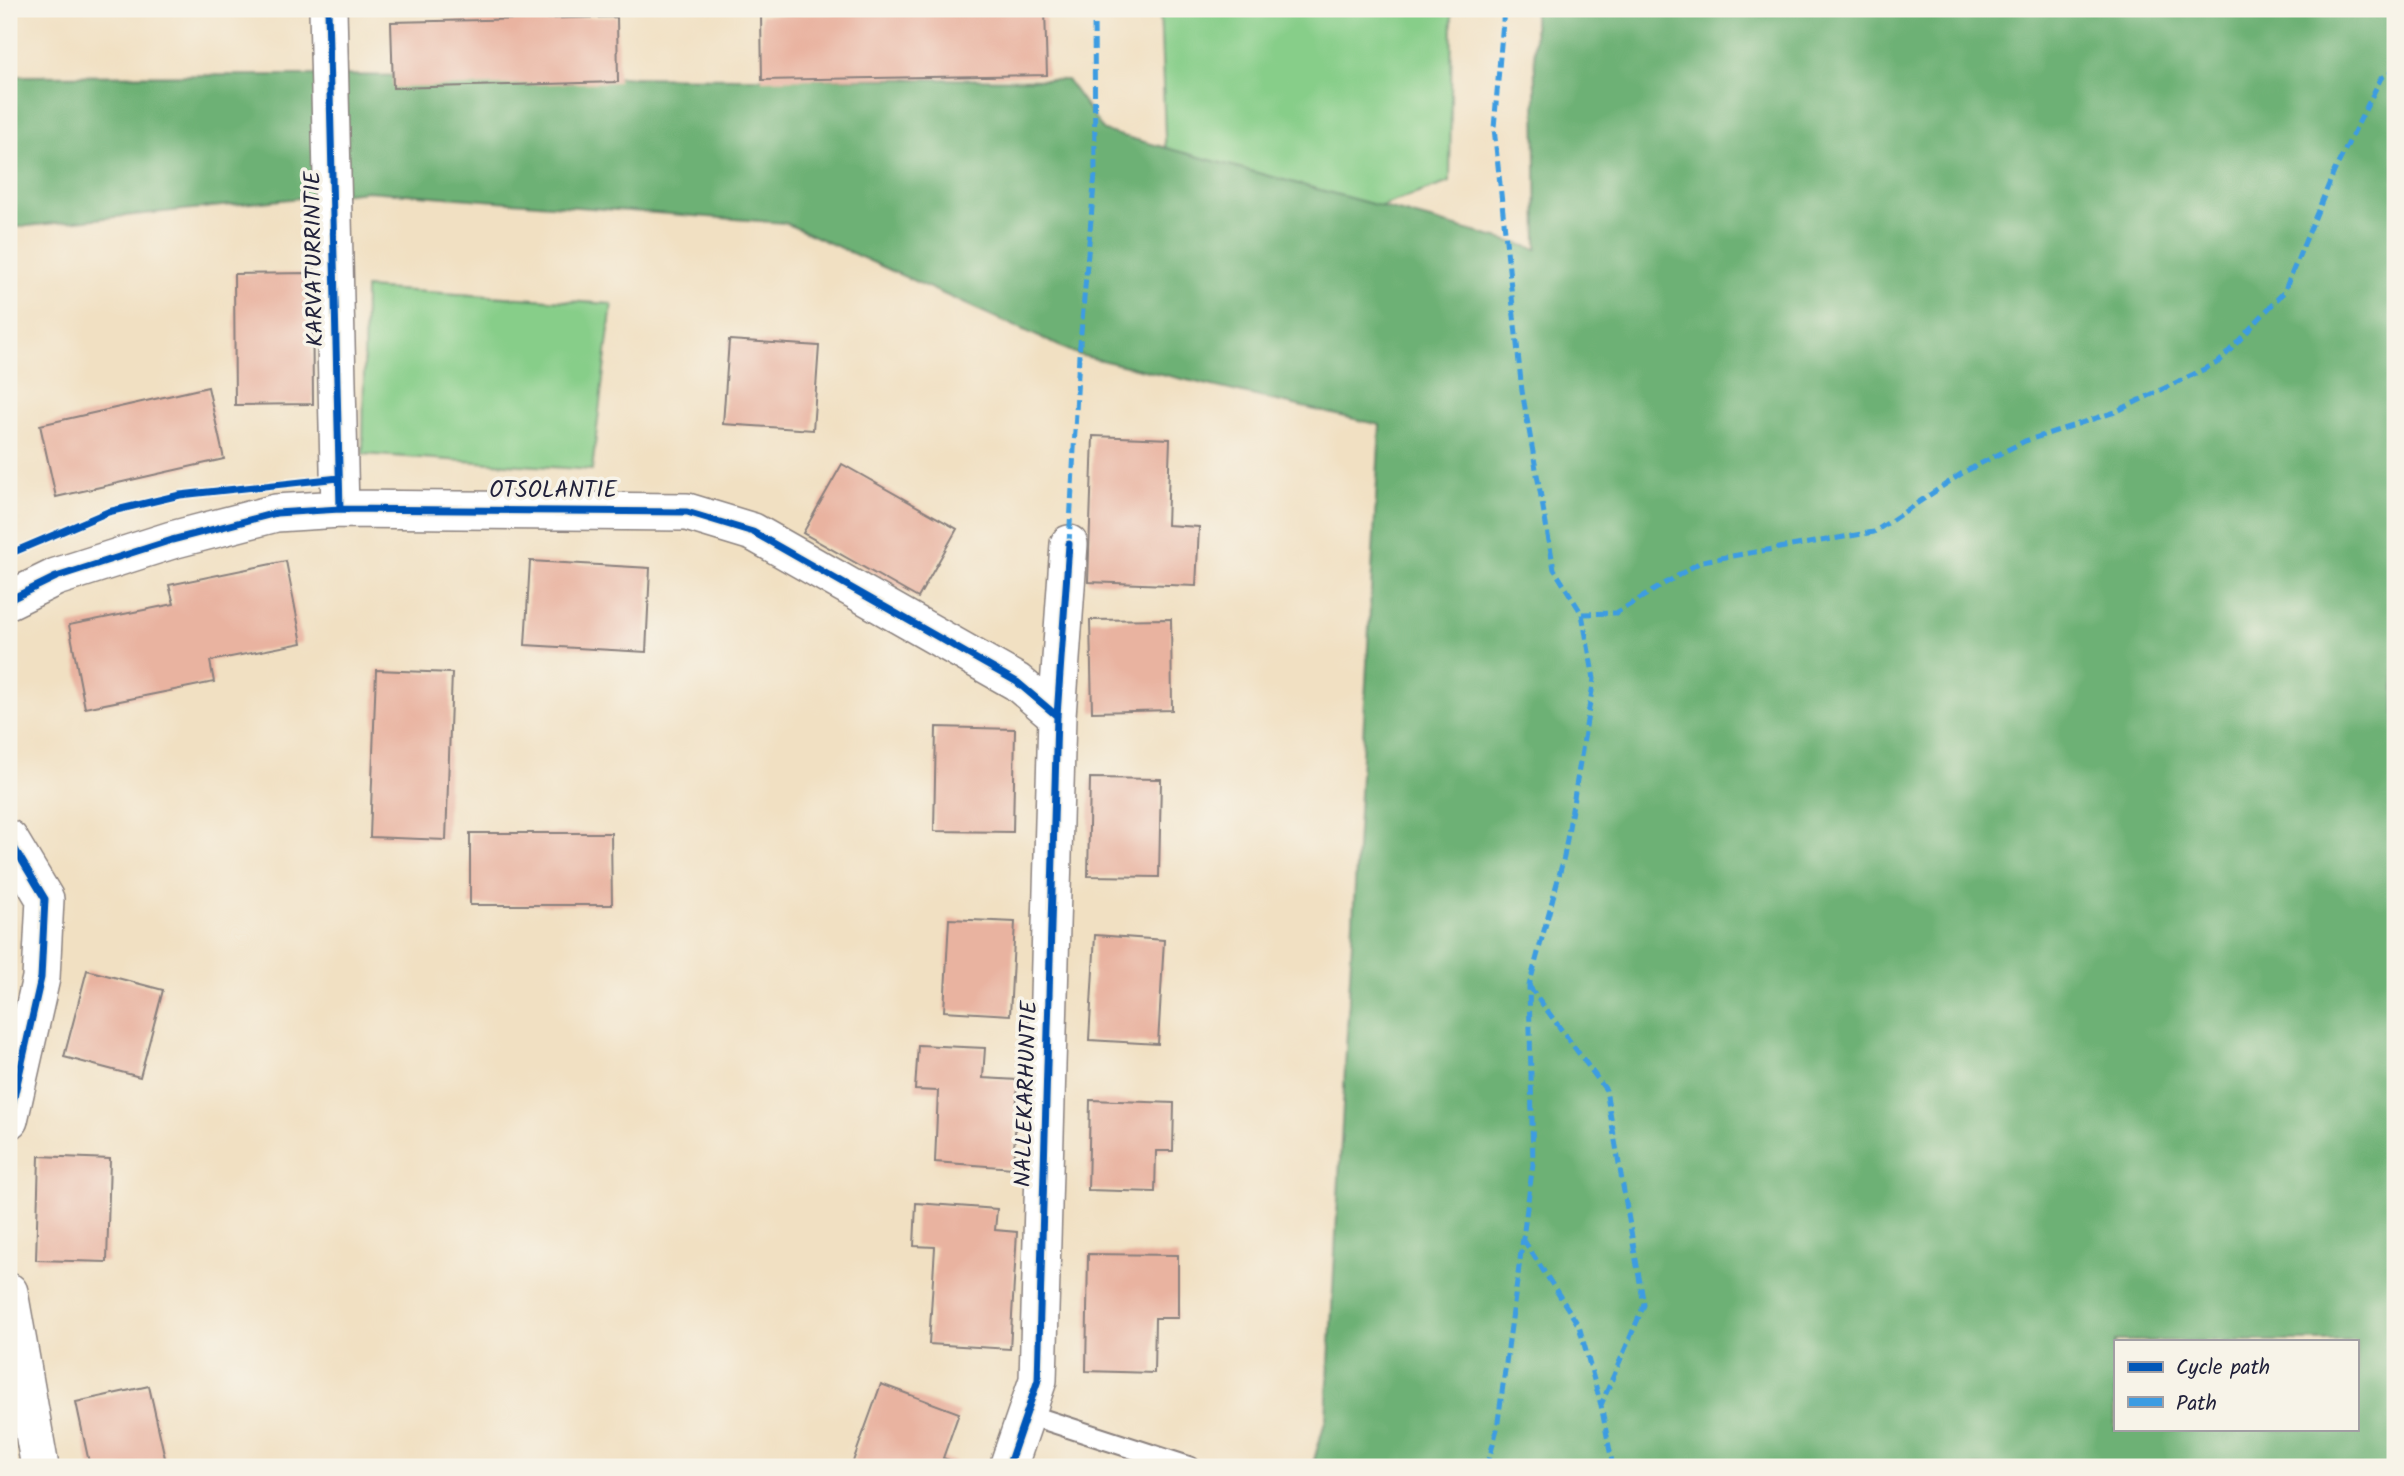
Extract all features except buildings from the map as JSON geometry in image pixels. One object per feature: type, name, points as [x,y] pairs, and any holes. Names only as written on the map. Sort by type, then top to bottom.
[{"type":"street","name":"KARVATURRINTIE","points":[[328,9],[340,509]]},
{"type":"street","name":"OTSOLANTIE","points":[[9,600],[56,577],[172,540],[276,513],[340,509],[687,512],[753,532],[1017,682],[1057,716]]},
{"type":"street","name":"NALLEKARHUNTIE","points":[[1008,1467],[1038,1380],[1057,716],[1069,544]]},
{"type":"street","points":[[9,839],[45,899],[41,978],[9,1120]]},
{"type":"street","points":[[9,1292],[40,1467]]},
{"type":"lane","points":[[1027,1414],[1190,1467]]},
{"type":"green space","points":[[1160,9],[1452,9],[1450,182],[1370,210],[1167,187]]},
{"type":"green space","points":[[1534,9],[2395,9],[2395,1467],[1312,1467],[1326,1418],[1380,425],[1079,355],[785,223],[367,191],[9,228],[9,76],[303,75],[1067,80],[1104,131],[1537,249]]},
{"type":"green space","points":[[365,288],[612,304],[592,470],[363,454]]},
{"type":"marked path","points":[[1069,544],[1079,355],[1095,174],[1094,9]]},
{"type":"marked path","points":[[1487,1467],[1497,1429],[1533,1164],[1529,986],[1564,857],[1594,679],[1582,614],[1554,569],[1522,391],[1494,128],[1504,9]]},
{"type":"marked path","points":[[1582,614],[1616,613],[1702,561],[1874,532],[1964,472],[2025,441],[2115,412],[2219,362],[2284,292],[2334,172],[2381,78],[2395,69]]},
{"type":"marked path","points":[[1529,986],[1606,1090],[1644,1305],[1601,1405],[1613,1467]]},
{"type":"marked path","points":[[1523,1239],[1579,1326],[1601,1405]]},
{"type":"cycle path","points":[[328,9],[340,509]]},
{"type":"cycle path","points":[[9,554],[108,512],[180,495],[339,478]]},
{"type":"cycle path","points":[[9,600],[56,577],[172,540],[276,513],[340,509],[687,512],[753,532],[1017,682],[1057,716]]},
{"type":"cycle path","points":[[1008,1467],[1038,1380],[1057,716],[1069,544]]},
{"type":"cycle path","points":[[9,839],[45,899],[41,978],[9,1120]]}]
